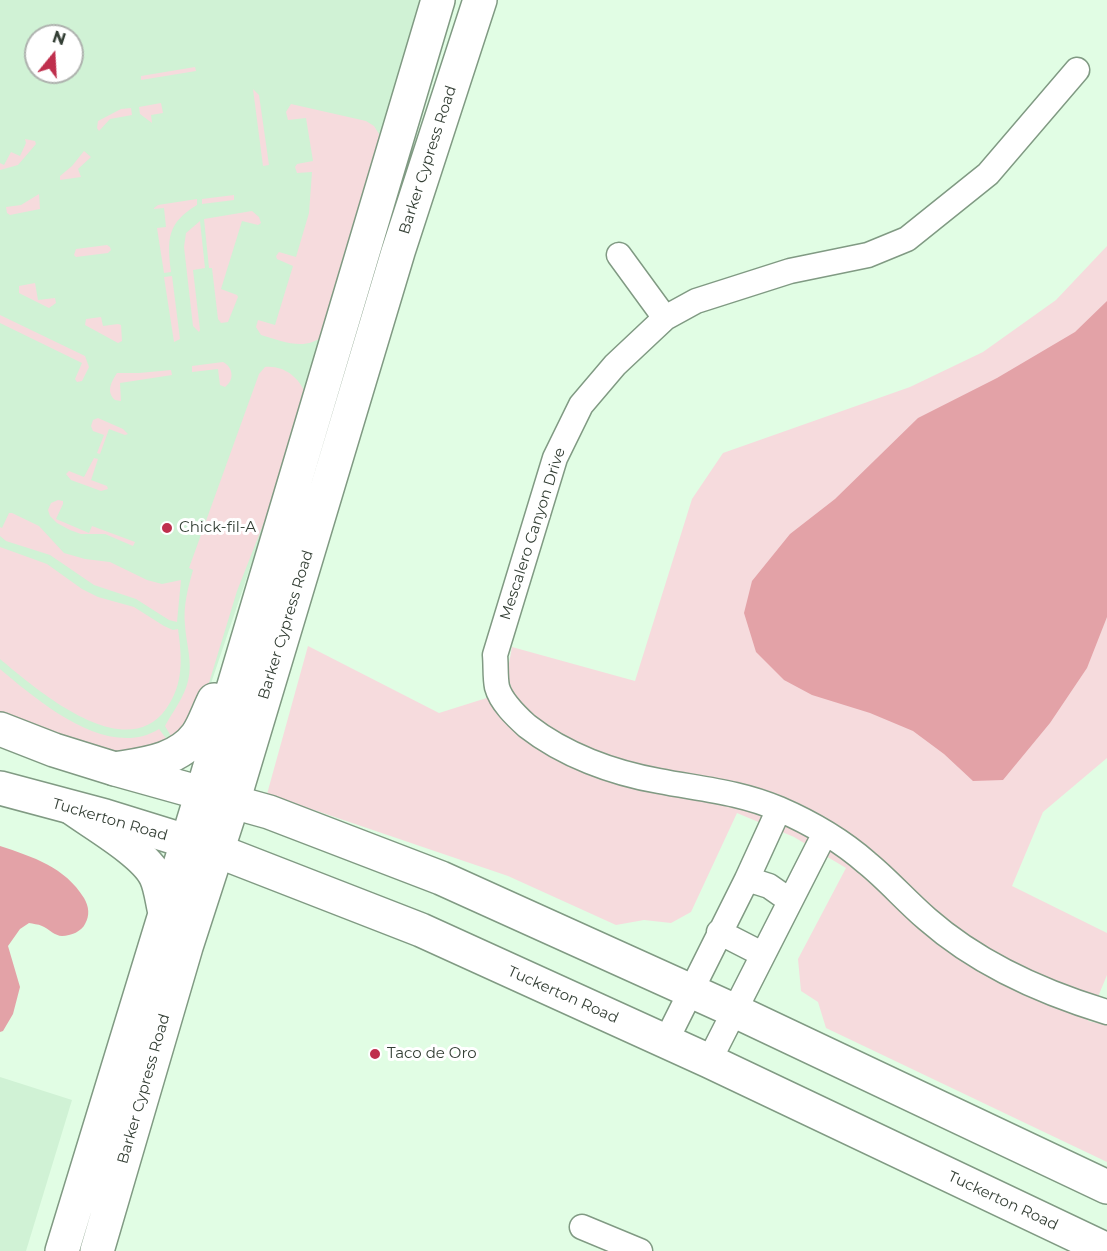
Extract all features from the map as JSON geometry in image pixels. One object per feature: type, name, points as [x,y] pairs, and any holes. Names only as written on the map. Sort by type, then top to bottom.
[{"type":"main road","name":"Barker Cypress Road","points":[[62,1251],[202,793],[438,0]]},
{"type":"main road","name":"Barker Cypress Road","points":[[97,1251],[186,947],[233,802],[380,309],[480,0]]},
{"type":"main road","points":[[380,309],[389,230],[418,130],[403,120]]},
{"type":"main road","points":[[115,769],[152,763],[175,754],[191,742],[199,732],[246,644]]},
{"type":"main road","points":[[0,729],[54,750],[115,769],[269,812],[441,878],[734,1010],[1107,1187]]},
{"type":"main road","name":"Tuckerton Road","points":[[0,788],[218,851],[421,930],[709,1061],[1107,1250]]},
{"type":"main road","points":[[72,808],[132,851],[150,867],[160,887],[165,913]]},
{"type":"street","name":"Mescalero Canyon Drive","points":[[1077,70],[988,174],[907,239],[868,255],[790,271],[696,301],[665,318],[615,365],[581,405],[555,458],[495,655],[498,688],[514,716],[542,737],[604,768],[658,781],[745,796],[779,809],[825,833],[867,862],[927,920],[968,950],[1061,996],[1107,1011]]},
{"type":"street","points":[[619,255],[665,318]]},
{"type":"street","points":[[666,1041],[747,879],[779,809]]},
{"type":"street","points":[[709,1061],[825,833]]},
{"type":"street","points":[[747,879],[768,886],[789,900]]},
{"type":"street","points":[[719,932],[762,954]]},
{"type":"street","points":[[582,1227],[640,1251]]},
{"type":"shaded area","points":[[0,0],[428,0],[308,396],[203,707],[191,729],[139,757],[0,712]]},
{"type":"shaded area","points":[[195,67],[196,71],[141,80],[141,76]]},
{"type":"shaded area","points":[[253,89],[259,95],[269,165],[263,166]]},
{"type":"shaded area","points":[[161,103],[163,113],[151,115],[152,123],[140,114],[139,107]]},
{"type":"shaded area","points":[[291,104],[366,121],[374,126],[381,137],[324,335],[317,340],[302,344],[261,335],[256,327],[258,320],[275,325],[293,266],[277,259],[276,256],[279,252],[296,257],[309,213],[312,172],[297,173],[295,167],[297,164],[313,161],[306,118],[288,120],[286,112]]},
{"type":"shaded area","points":[[131,108],[132,115],[110,119],[99,131],[97,128],[98,121],[121,109]]},
{"type":"shaded area","points":[[25,139],[35,141],[36,144],[18,165],[0,170],[0,163],[4,165],[11,152],[20,156],[26,143]]},
{"type":"shaded area","points":[[84,151],[91,157],[78,169],[81,177],[60,180],[60,176]]},
{"type":"shaded area","points":[[39,194],[40,209],[10,215],[7,213],[6,207],[21,205]]},
{"type":"shaded area","points":[[234,195],[234,200],[202,204],[202,199]]},
{"type":"shaded area","points":[[197,199],[197,205],[180,218],[171,233],[169,250],[171,272],[164,273],[157,228],[166,227],[164,208],[154,208],[158,205]]},
{"type":"shaded area","points":[[252,211],[259,217],[261,223],[258,225],[242,221],[221,289],[238,297],[228,322],[221,323],[218,319],[212,268],[209,268],[204,219]]},
{"type":"shaded area","points":[[200,221],[205,268],[193,270],[199,332],[193,326],[184,247],[186,233]]},
{"type":"shaded area","points":[[107,245],[111,250],[108,253],[76,257],[74,255],[76,249]]},
{"type":"shaded area","points":[[1107,246],[1107,758],[1043,812],[1012,886],[1107,933],[1107,975],[1088,1021],[1107,1025],[1107,1162],[826,1028],[818,1002],[801,991],[798,959],[846,868],[794,837],[737,813],[691,912],[671,923],[644,920],[616,925],[508,876],[267,794],[308,646],[439,713],[512,690],[507,674],[512,647],[635,681],[692,499],[723,453],[910,387],[983,352],[1056,300]]},
{"type":"shaded area","points":[[172,276],[180,339],[174,342],[164,277]]},
{"type":"shaded area","points":[[35,283],[38,300],[55,298],[56,303],[49,308],[19,293],[19,286]]},
{"type":"shaded area","points":[[1107,301],[1107,617],[1087,668],[1050,723],[1003,780],[973,781],[944,754],[913,731],[870,713],[812,695],[784,680],[756,652],[744,613],[752,581],[790,534],[835,499],[918,418],[997,378],[1075,332]]},
{"type":"shaded area","points":[[0,315],[85,356],[89,367],[82,381],[77,382],[75,379],[82,363],[0,323]]},
{"type":"shaded area","points":[[101,317],[103,326],[121,325],[122,341],[118,343],[85,325],[86,319]]},
{"type":"shaded area","points":[[223,362],[231,370],[230,381],[225,387],[220,385],[218,369],[192,372],[192,366]]},
{"type":"shaded area","points":[[265,367],[278,368],[289,373],[299,382],[305,393],[270,507],[237,591],[201,709],[175,743],[165,726],[184,693],[188,681],[190,660],[185,611],[193,570],[189,568],[259,374]]},
{"type":"shaded area","points":[[171,370],[172,375],[120,383],[121,401],[112,397],[111,383],[117,373]]},
{"type":"shaded area","points":[[98,418],[123,429],[128,434],[109,429],[100,454],[97,453],[104,435],[93,431],[91,426],[93,420]]},
{"type":"shaded area","points":[[94,458],[98,459],[91,480],[107,486],[108,489],[101,491],[71,480],[66,474],[69,471],[84,477]]},
{"type":"shaded area","points":[[58,500],[63,501],[63,504],[56,519],[89,533],[92,526],[135,542],[133,546],[105,534],[81,534],[57,523],[48,510],[51,503]]},
{"type":"shaded area","points":[[9,513],[39,526],[64,553],[85,559],[110,562],[147,580],[162,584],[181,580],[177,622],[169,620],[136,599],[94,585],[50,555],[6,541],[0,536],[0,527],[2,528]]},
{"type":"shaded area","points":[[0,547],[47,564],[82,589],[98,597],[134,607],[164,626],[173,630],[178,629],[179,680],[166,709],[149,724],[128,730],[105,726],[82,717],[58,703],[0,659]]},
{"type":"shaded area","points":[[0,669],[54,710],[96,733],[118,738],[139,737],[159,729],[171,745],[114,753],[0,714]]},
{"type":"shaded area","points":[[0,846],[47,864],[68,878],[86,901],[88,917],[84,927],[69,935],[59,936],[40,925],[29,923],[20,929],[8,946],[20,987],[13,1014],[3,1031],[0,1032]]},
{"type":"shaded area","points":[[0,1077],[72,1100],[26,1251],[0,1251]]},
{"type":"place","name":"Chick-fil-A","points":[[167,528]]},
{"type":"place","name":"Taco de Oro","points":[[375,1054]]}]
